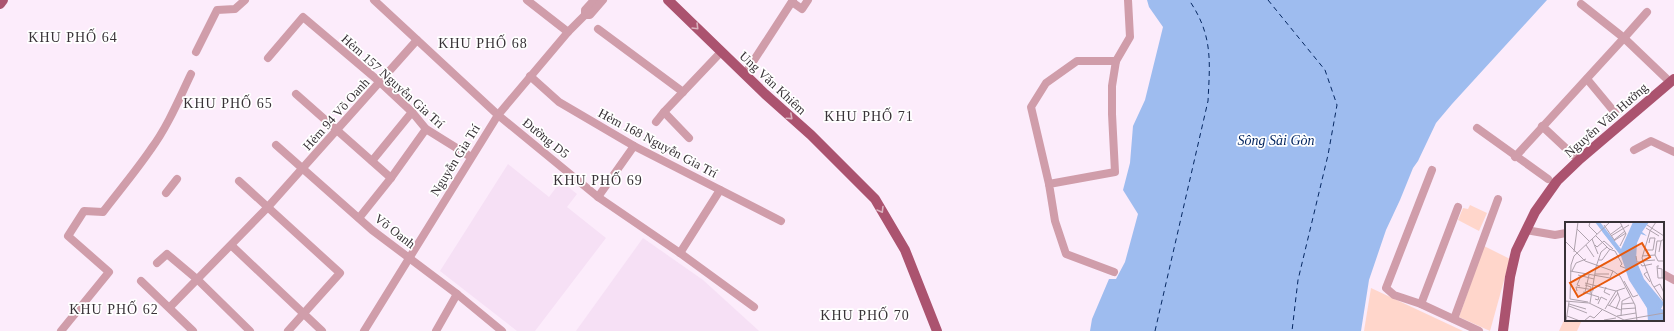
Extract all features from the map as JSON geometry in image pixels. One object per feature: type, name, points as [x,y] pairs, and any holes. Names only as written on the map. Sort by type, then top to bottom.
[{"type":"main road","points":[[0,4],[3,0]]},
{"type":"main road","name":"Ung Văn Khiêm","points":[[668,0],[875,199],[905,250],[937,331]]},
{"type":"main road","name":"Nguyễn Văn Hưởng","points":[[1526,230],[1552,180],[1580,159],[1672,80]]},
{"type":"main road","points":[[1503,331],[1510,277],[1516,251],[1526,230]]},
{"type":"street","points":[[196,52],[217,10],[234,9],[245,0]]},
{"type":"street","name":"Đường D5","points":[[374,0],[498,115],[598,197],[680,253],[754,307]]},
{"type":"street","points":[[527,0],[568,32]]},
{"type":"street","name":"Nguyễn Gia Trí","points":[[585,15],[585,10],[594,0]]},
{"type":"street","name":"Nguyễn Gia Trí","points":[[364,331],[498,115],[568,32],[585,15],[590,15],[603,0]]},
{"type":"street","points":[[745,74],[793,1],[802,9],[808,0]]},
{"type":"street","points":[[1049,184],[1115,172],[1112,86],[1116,61],[1130,37],[1128,0]]},
{"type":"street","points":[[1581,4],[1624,38],[1672,80]]},
{"type":"street","points":[[1515,156],[1647,12]]},
{"type":"street","name":"Hẻm 157 Nguyễn Gia Trí","points":[[268,58],[303,17],[381,83],[412,112],[426,129],[471,157]]},
{"type":"street","points":[[598,29],[683,92]]},
{"type":"street","name":"Hẻm 94 Võ Oanh","points":[[170,308],[232,246],[381,83],[417,40]]},
{"type":"street","points":[[656,122],[721,52]]},
{"type":"street","points":[[1114,272],[1066,254],[1055,222],[1049,184],[1031,107],[1046,83],[1077,61],[1116,61]]},
{"type":"street","points":[[61,331],[109,272],[68,236],[84,211],[103,212],[133,174],[151,149],[192,74]]},
{"type":"street","name":"Hẻm 168 Nguyễn Gia Trí","points":[[530,76],[559,102],[634,146],[781,221]]},
{"type":"street","points":[[1587,79],[1616,114]]},
{"type":"street","points":[[296,94],[391,178]]},
{"type":"street","points":[[372,161],[412,112]]},
{"type":"street","points":[[664,112],[689,138]]},
{"type":"street","points":[[1542,126],[1573,155]]},
{"type":"street","points":[[1477,128],[1515,156],[1552,180]]},
{"type":"street","points":[[359,218],[391,178],[426,129]]},
{"type":"street","points":[[1634,150],[1651,141],[1674,152]]},
{"type":"street","name":"Võ Oanh","points":[[276,145],[372,230],[457,294],[502,331]]},
{"type":"street","points":[[598,197],[634,146]]},
{"type":"street","points":[[1432,170],[1386,288],[1394,295],[1421,304],[1479,331]]},
{"type":"street","points":[[166,194],[177,179]]},
{"type":"street","points":[[239,181],[340,273],[288,331]]},
{"type":"street","points":[[680,253],[720,190]]},
{"type":"street","points":[[1454,320],[1498,199]]},
{"type":"street","points":[[1421,304],[1458,207]]},
{"type":"street","points":[[1526,230],[1555,235],[1565,233]]},
{"type":"street","points":[[232,246],[302,314],[322,331]]},
{"type":"street","points":[[157,263],[167,254],[198,280],[250,331]]},
{"type":"street","points":[[1664,275],[1674,280]]},
{"type":"street","points":[[141,281],[193,331]]},
{"type":"street","points":[[436,331],[457,294]]},
{"type":"shaded area","points":[[508,164],[549,197],[561,181],[577,194],[567,207],[606,238],[535,331],[517,331],[440,271]]},
{"type":"shaded area","points":[[1470,205],[1487,213],[1479,231],[1458,220],[1463,208],[1468,209]]},
{"type":"shaded area","points":[[643,238],[703,280],[759,331],[576,331]]},
{"type":"shaded area","points":[[1484,246],[1510,259],[1490,331],[1459,317]]},
{"type":"shaded area","points":[[1371,288],[1463,331],[1364,331]]},
{"type":"shaded area","points":[[1565,318],[1565,321],[1582,321],[1577,331],[1559,331]]},
{"type":"water","name":"Sông Sài Gòn","points":[[1147,0],[1547,0],[1436,123],[1418,161],[1413,168],[1386,230],[1369,280],[1361,331],[1090,331],[1092,319],[1109,279],[1116,279],[1125,262],[1138,214],[1123,190],[1130,163],[1133,126],[1145,100],[1163,27],[1149,7]]},
{"type":"ferry route","points":[[1155,331],[1208,101],[1209,61],[1206,37],[1197,13],[1189,0]]},
{"type":"ferry route","points":[[1268,0],[1325,70],[1337,105],[1328,155],[1298,280],[1292,331]]},
{"type":"district","name":"KHU PHỐ 64","points":[[73,37]]},
{"type":"district","name":"KHU PHỐ 68","points":[[483,43]]},
{"type":"district","name":"KHU PHỐ 65","points":[[228,103]]},
{"type":"district","name":"KHU PHỐ 71","points":[[869,116]]},
{"type":"district","name":"KHU PHỐ 69","points":[[598,180]]},
{"type":"district","name":"KHU PHỐ 62","points":[[114,309]]},
{"type":"district","name":"KHU PHỐ 70","points":[[865,315]]}]
